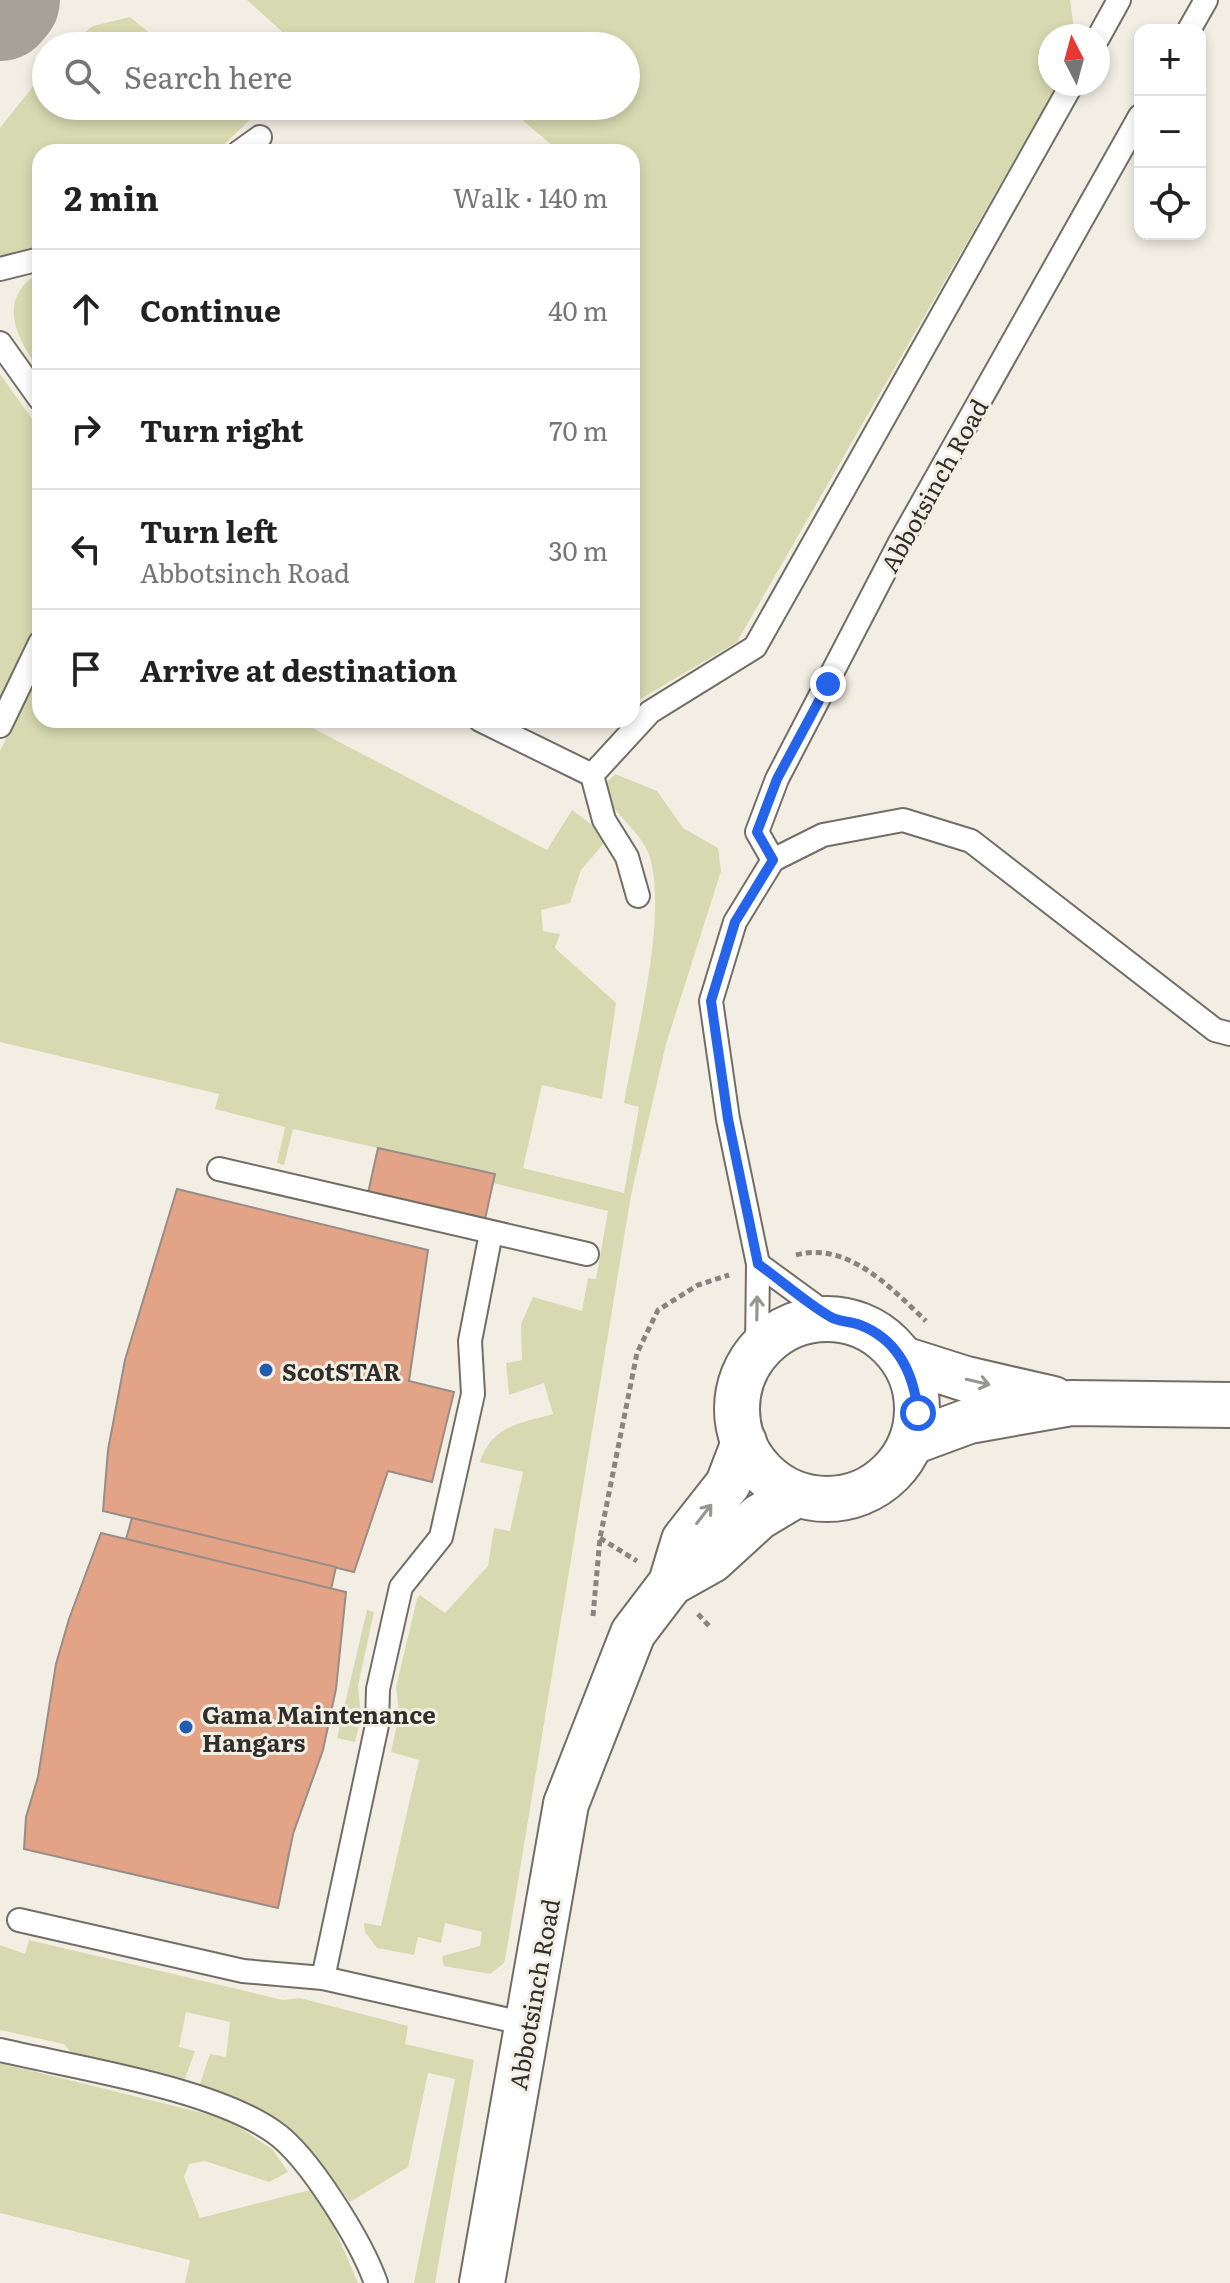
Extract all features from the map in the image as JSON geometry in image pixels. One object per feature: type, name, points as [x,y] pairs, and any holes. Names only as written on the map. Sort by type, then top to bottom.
[{"type":"street","points":[[832,1318],[860,1325],[885,1339],[903,1359],[915,1386],[917,1400],[918,1413],[912,1442],[898,1466],[877,1485],[851,1497],[822,1500],[796,1495],[758,1468],[744,1442],[737,1404],[742,1376],[757,1351],[778,1333],[804,1321],[832,1318]]},
{"type":"street","points":[[903,1359],[966,1379],[1071,1403]]},
{"type":"street","points":[[912,1442],[969,1421],[1071,1403],[1230,1405]]},
{"type":"street","points":[[671,1583],[684,1540],[728,1484],[744,1442]]},
{"type":"street","points":[[671,1583],[712,1560],[759,1517],[796,1495]]},
{"type":"street","name":"Abbotsinch Road","points":[[482,2283],[566,1804],[633,1633],[671,1583]]},
{"type":"lane","points":[[1106,24],[1119,0]]},
{"type":"lane","points":[[1192,24],[1206,0]]},
{"type":"lane","points":[[640,723],[650,712],[755,647],[1065,96]]},
{"type":"lane","name":"Abbotsinch Road","points":[[773,860],[757,832],[777,779],[899,544],[1134,127]]},
{"type":"lane","points":[[250,144],[260,137]]},
{"type":"lane","points":[[0,269],[32,261]]},
{"type":"lane","points":[[0,343],[32,388]]},
{"type":"lane","points":[[0,726],[32,660]]},
{"type":"lane","points":[[496,728],[592,775],[604,820],[627,857],[638,896]]},
{"type":"lane","points":[[592,775],[635,728]]},
{"type":"lane","points":[[757,1351],[758,1264],[728,1119],[711,1001],[735,922],[773,860],[823,835],[903,820],[971,841],[1215,1030],[1230,1034]]},
{"type":"lane","points":[[219,1169],[587,1254]]},
{"type":"lane","points":[[323,1978],[377,1725],[378,1689],[401,1587],[441,1537],[473,1394],[470,1341],[491,1233]]},
{"type":"lane","points":[[758,1264],[832,1318]]},
{"type":"lane","points":[[19,1920],[243,1971],[323,1978],[527,2024]]},
{"type":"lane","points":[[0,2050],[231,2107],[276,2133],[311,2174],[366,2255],[376,2283]]},
{"type":"path","points":[[758,1264],[802,1253],[830,1251],[874,1276],[935,1329]]},
{"type":"green space","points":[[247,0],[1070,0],[1073,24],[1038,24],[1038,96],[1051,96],[737,642],[640,699],[640,144],[551,144],[522,120],[640,120],[640,32],[282,32]]},
{"type":"green space","points":[[130,17],[148,32],[85,32],[93,26]]},
{"type":"green space","points":[[32,88],[32,120],[250,120],[224,144],[32,144],[32,252],[0,255],[0,128]]},
{"type":"green space","points":[[32,278],[32,359],[16,328],[14,315],[19,292]]},
{"type":"green space","points":[[0,374],[32,419],[32,633],[0,698]]},
{"type":"green space","points":[[32,685],[32,728],[312,728],[547,850],[572,810],[591,824],[604,843],[581,870],[570,903],[541,910],[543,931],[560,934],[555,948],[616,1003],[602,1099],[542,1085],[523,1168],[624,1193],[639,1107],[624,1103],[648,981],[655,887],[647,850],[612,805],[604,785],[615,774],[657,791],[683,828],[718,848],[721,871],[666,1044],[631,1195],[507,1948],[504,1963],[490,1974],[444,1966],[442,1956],[480,1946],[482,1932],[445,1923],[441,1943],[418,1937],[414,1955],[377,1948],[365,1932],[364,1923],[381,1926],[419,1760],[391,1752],[399,1714],[396,1687],[417,1599],[420,1595],[445,1613],[488,1566],[494,1528],[510,1531],[523,1472],[480,1462],[499,1433],[553,1414],[544,1383],[509,1395],[506,1363],[522,1360],[521,1324],[533,1297],[582,1311],[588,1278],[596,1279],[608,1211],[493,1183],[494,1174],[293,1129],[284,1165],[277,1163],[285,1127],[215,1109],[219,1094],[0,1042],[0,751]]},
{"type":"green space","points":[[367,1610],[374,1612],[358,1686],[361,1717],[355,1742],[337,1738]]},
{"type":"green space","points":[[29,1940],[283,2000],[300,1998],[408,2026],[405,2044],[474,2060],[435,2283],[414,2283],[455,2079],[428,2073],[408,2167],[350,2202],[317,2158],[287,2128],[251,2105],[199,2087],[210,2054],[226,2057],[230,2022],[186,2012],[179,2047],[195,2051],[183,2084],[72,2054],[64,2044],[0,2030],[0,1945],[25,1954]]},
{"type":"green space","points":[[0,2063],[227,2119],[273,2150],[288,2172],[269,2182],[205,2161],[189,2164],[184,2177],[200,2218],[310,2190],[331,2220],[358,2283],[185,2283],[190,2260],[0,2213]]},
{"type":"building","points":[[378,1148],[495,1174],[485,1219],[368,1193]]},
{"type":"building","name":"ScotSTAR","points":[[177,1189],[428,1250],[409,1381],[454,1392],[432,1482],[388,1471],[354,1572],[103,1511],[108,1450],[125,1360]]},
{"type":"building","points":[[132,1518],[336,1567],[331,1589],[126,1539]]},
{"type":"building","name":"Gama Maintenance Hangars","points":[[101,1533],[346,1592],[336,1689],[323,1750],[293,1834],[278,1908],[24,1849],[26,1817],[38,1777],[56,1664]]},
{"type":"taxiway","points":[[0,7],[6,0]]},
{"type":"place","name":"ScotSTAR","points":[[266,1370]]},
{"type":"place","name":"Gama Maintenance Hangars","points":[[186,1727]]},
{"type":"route","points":[[828,684],[777,779],[757,832],[773,860],[735,922],[711,1001],[728,1119],[746,1219],[758,1264],[832,1318],[860,1325],[885,1339],[903,1359],[915,1386],[918,1413]]}]
